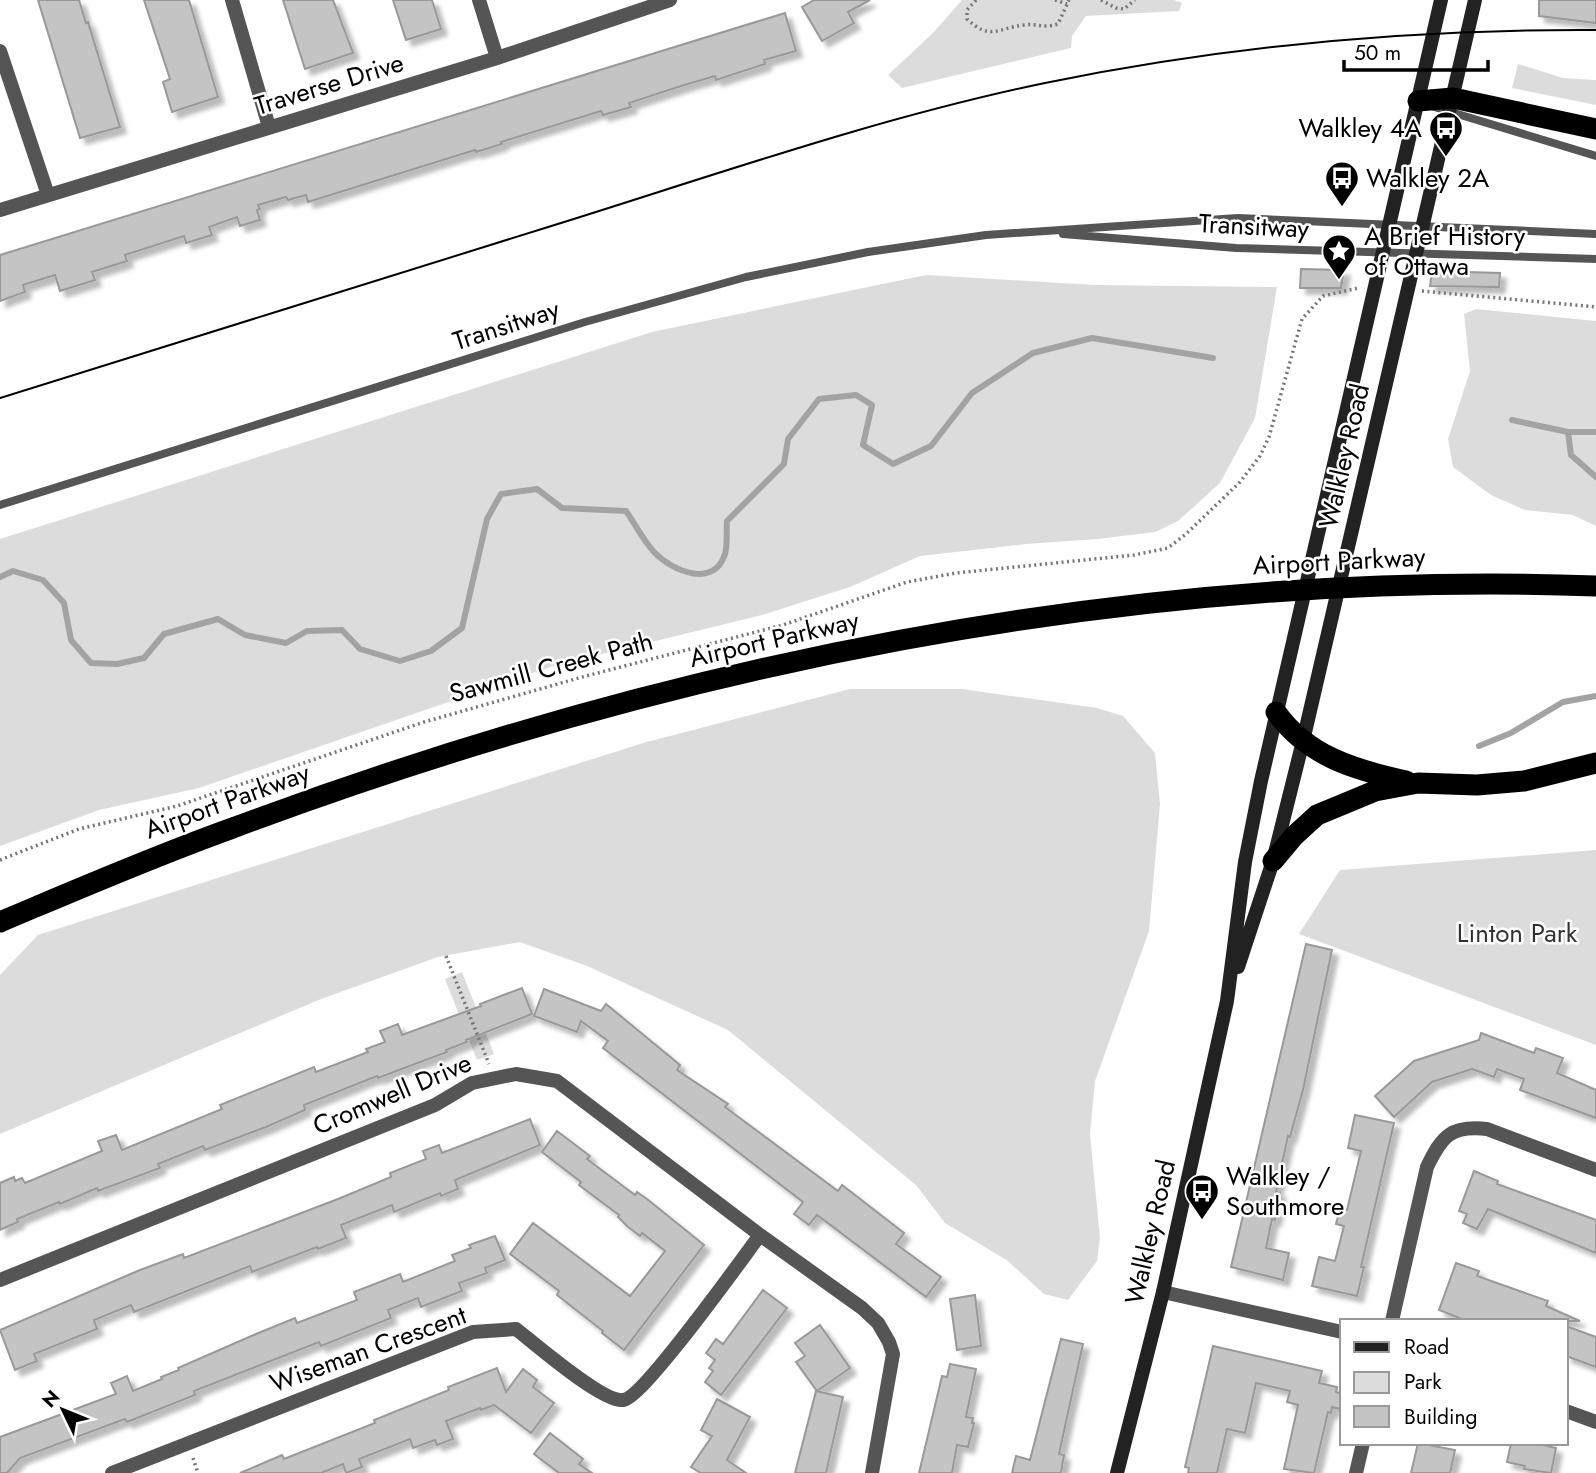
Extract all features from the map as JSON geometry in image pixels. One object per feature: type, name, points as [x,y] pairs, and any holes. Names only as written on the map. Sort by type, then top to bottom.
[{"type":"highway","points":[[1418,101],[1596,129]]},
{"type":"highway","name":"Airport Parkway","points":[[0,922],[229,829],[378,777],[576,715],[830,653],[1046,615],[1177,599],[1415,584],[1596,586]]},
{"type":"highway","points":[[1276,712],[1286,726],[1303,741],[1329,758],[1345,765],[1418,783]]},
{"type":"highway","points":[[1273,860],[1294,836],[1328,809],[1389,787],[1418,783],[1477,785],[1524,781],[1596,763]]},
{"type":"main road","name":"Walkley Road","points":[[1117,1473],[1163,1292],[1227,1001],[1245,862],[1276,712],[1440,1]]},
{"type":"main road","name":"Walkley Road","points":[[1227,1001],[1273,860],[1303,741],[1474,4]]},
{"type":"street","points":[[233,0],[269,127]]},
{"type":"street","points":[[479,0],[497,58]]},
{"type":"street","name":"Traverse Drive","points":[[0,210],[497,58],[670,0]]},
{"type":"street","points":[[0,51],[48,195]]},
{"type":"street","name":"Cromwell Drive","points":[[0,1280],[435,1105],[472,1083],[516,1074],[557,1081],[862,1308],[878,1323],[893,1354],[872,1473]]},
{"type":"street","points":[[1392,1319],[1427,1167],[1444,1138],[1455,1130],[1471,1127],[1487,1129],[1596,1170]]},
{"type":"street","name":"Wiseman Crescent","points":[[112,1473],[474,1332],[516,1329],[605,1396],[623,1400],[631,1396],[660,1366],[761,1235]]},
{"type":"street","points":[[1163,1292],[1340,1332]]},
{"type":"street","points":[[1568,1412],[1596,1422]]},
{"type":"street","points":[[1356,1473],[1363,1445]]},
{"type":"lane","points":[[1452,105],[1596,156]]},
{"type":"lane","name":"Transitway","points":[[0,505],[585,322],[746,277],[905,246],[986,235],[1238,218],[1596,234]]},
{"type":"lane","name":"Transitway","points":[[1035,232],[1236,248],[1596,260]]},
{"type":"path","points":[[976,0],[967,10],[967,19],[976,28],[989,33],[1026,24],[1044,28],[1058,24],[1068,2],[1055,0]]},
{"type":"path","points":[[1101,0],[1124,9],[1135,0]]},
{"type":"path","name":"Sawmill Creek Path","points":[[0,860],[79,829],[177,807],[408,727],[586,676],[783,625],[906,582],[956,573],[1134,555],[1168,548],[1252,469],[1269,437],[1302,319],[1323,296],[1348,289]]},
{"type":"path","points":[[1434,291],[1596,307]]},
{"type":"path","points":[[446,956],[495,1079]]},
{"type":"green space","points":[[962,0],[1174,0],[1182,3],[1179,11],[1086,16],[1072,36],[1071,48],[902,88],[888,75],[933,33]]},
{"type":"green space","points":[[1518,64],[1563,78],[1596,80],[1596,105],[1512,88]]},
{"type":"green space","points":[[926,275],[1095,285],[1277,287],[1255,418],[1220,483],[1178,521],[1155,532],[920,556],[850,587],[762,615],[553,666],[199,788],[99,810],[0,846],[0,539],[652,332]]},
{"type":"green space","points":[[1476,309],[1596,321],[1596,526],[1573,515],[1525,510],[1491,495],[1453,467],[1448,439],[1470,371],[1464,314]]},
{"type":"green space","points":[[850,689],[962,689],[1097,708],[1123,716],[1155,753],[1160,804],[1149,931],[1095,1081],[1090,1134],[1100,1238],[1097,1261],[1068,1300],[1044,1294],[1008,1261],[945,1223],[916,1185],[728,1030],[587,966],[520,942],[438,957],[321,999],[0,1134],[0,975],[38,935],[643,743]]},
{"type":"green space","name":"Linton Park","points":[[1596,850],[1596,1045],[1299,934],[1340,870]]},
{"type":"green space","points":[[462,972],[494,1054],[477,1060],[445,979]]},
{"type":"building","points":[[38,0],[79,0],[120,127],[80,138]]},
{"type":"building","points":[[144,0],[189,0],[218,97],[172,112],[163,82],[170,79]]},
{"type":"building","points":[[283,0],[333,0],[353,53],[305,69]]},
{"type":"building","points":[[393,0],[432,0],[441,29],[406,40]]},
{"type":"building","points":[[814,0],[870,0],[848,12],[854,23],[822,41],[802,7]]},
{"type":"building","points":[[1539,0],[1596,0],[1596,23],[1539,16]]},
{"type":"building","points":[[785,13],[796,51],[764,60],[765,64],[716,80],[715,76],[681,86],[629,103],[631,107],[603,115],[601,111],[501,142],[502,144],[308,202],[306,195],[288,200],[286,197],[258,205],[260,220],[240,226],[237,217],[209,227],[212,235],[186,243],[184,236],[125,255],[127,261],[92,272],[95,280],[60,291],[55,275],[23,285],[25,292],[0,301],[0,255]]},
{"type":"building","points":[[1301,269],[1344,270],[1341,288],[1300,288]]},
{"type":"building","points":[[1432,271],[1500,273],[1499,287],[1430,286]]},
{"type":"building","points":[[1306,944],[1332,950],[1303,1090],[1290,1137],[1288,1136],[1276,1192],[1280,1193],[1275,1220],[1272,1219],[1266,1248],[1289,1253],[1283,1280],[1231,1267]]},
{"type":"building","points":[[522,988],[532,1014],[466,1040],[467,1042],[446,1050],[447,1052],[304,1105],[305,1110],[266,1127],[205,1150],[203,1146],[158,1164],[160,1168],[98,1191],[97,1188],[60,1204],[59,1202],[17,1219],[18,1222],[0,1230],[0,1183],[14,1177],[15,1181],[22,1178],[25,1183],[102,1151],[98,1141],[116,1135],[122,1150],[222,1109],[220,1105],[314,1067],[316,1072],[368,1052],[366,1049],[385,1042],[380,1031],[398,1024],[402,1035]]},
{"type":"building","points":[[544,989],[601,1011],[606,1004],[680,1065],[677,1070],[728,1104],[725,1107],[838,1191],[842,1185],[904,1233],[896,1244],[941,1277],[926,1297],[817,1215],[809,1225],[794,1214],[803,1202],[603,1048],[608,1041],[581,1021],[577,1032],[534,1016]]},
{"type":"building","points":[[1481,1033],[1534,1053],[1536,1048],[1563,1058],[1557,1073],[1596,1090],[1596,1118],[1520,1090],[1524,1079],[1497,1069],[1494,1077],[1472,1069],[1432,1082],[1394,1117],[1375,1096],[1414,1061],[1479,1040]]},
{"type":"building","points":[[1355,1115],[1394,1123],[1361,1267],[1364,1267],[1357,1296],[1312,1286],[1319,1257],[1335,1261],[1344,1226],[1336,1224],[1340,1209],[1347,1210],[1361,1151],[1348,1148]]},
{"type":"building","points":[[530,1119],[540,1145],[455,1180],[458,1189],[441,1196],[440,1193],[394,1212],[392,1205],[341,1225],[346,1238],[318,1249],[317,1247],[252,1272],[250,1266],[134,1312],[131,1305],[94,1320],[97,1329],[34,1354],[37,1361],[15,1370],[0,1330],[140,1270],[183,1254],[184,1258],[391,1177],[390,1173],[426,1159],[423,1151],[439,1145],[442,1153]]},
{"type":"building","points":[[557,1131],[590,1156],[587,1159],[635,1195],[637,1192],[647,1199],[704,1245],[624,1350],[557,1295],[559,1291],[510,1254],[533,1223],[630,1296],[665,1251],[642,1233],[640,1236],[627,1226],[619,1215],[579,1185],[581,1182],[542,1152]]},
{"type":"building","points":[[1474,1171],[1498,1181],[1497,1184],[1596,1220],[1596,1253],[1488,1209],[1477,1229],[1463,1223],[1467,1214],[1459,1211]]},
{"type":"building","points":[[495,1236],[505,1260],[485,1268],[487,1273],[459,1283],[462,1291],[421,1307],[418,1298],[388,1310],[391,1318],[321,1346],[319,1342],[194,1391],[195,1395],[127,1422],[125,1419],[20,1458],[7,1473],[0,1473],[0,1437],[116,1394],[111,1383],[127,1376],[133,1391],[162,1379],[161,1377],[179,1370],[178,1368],[295,1318],[297,1323],[357,1300],[354,1292],[400,1274],[403,1282],[455,1261],[452,1255],[471,1248],[469,1245]]},
{"type":"building","points":[[1456,1263],[1479,1271],[1477,1276],[1548,1301],[1546,1306],[1580,1321],[1462,1319],[1439,1310]]},
{"type":"building","points":[[763,1290],[787,1308],[721,1395],[705,1382],[713,1371],[709,1368],[715,1360],[706,1353],[716,1339],[723,1344]]},
{"type":"building","points":[[975,1295],[981,1346],[957,1350],[950,1299]]},
{"type":"building","points":[[820,1325],[850,1368],[817,1391],[796,1362],[805,1356],[795,1343]]},
{"type":"building","points":[[1568,1327],[1596,1337],[1596,1367],[1568,1357]]},
{"type":"building","points":[[1061,1339],[1083,1344],[1059,1454],[1064,1455],[1061,1473],[1012,1473],[1016,1456],[1030,1460]]},
{"type":"building","points":[[1213,1346],[1322,1371],[1319,1383],[1337,1387],[1336,1392],[1340,1393],[1340,1409],[1332,1407],[1331,1413],[1328,1412],[1314,1473],[1284,1469],[1298,1405],[1287,1402],[1290,1391],[1256,1383],[1245,1433],[1227,1429],[1217,1473],[1188,1473],[1189,1468],[1185,1467]]},
{"type":"building","points":[[950,1364],[976,1369],[966,1417],[973,1418],[974,1423],[968,1447],[957,1445],[952,1473],[919,1473],[942,1376],[947,1377]]},
{"type":"building","points":[[497,1368],[506,1392],[523,1369],[537,1380],[533,1387],[554,1403],[531,1433],[494,1405],[446,1421],[453,1439],[437,1445],[435,1440],[413,1448],[410,1439],[359,1459],[362,1467],[346,1473],[343,1464],[321,1473],[240,1473],[282,1455],[284,1459],[375,1423],[374,1420]]},
{"type":"building","points":[[816,1391],[843,1397],[826,1473],[795,1473]]},
{"type":"building","points":[[717,1399],[750,1417],[727,1460],[746,1473],[701,1473],[691,1467],[712,1436],[701,1430]]},
{"type":"building","points":[[550,1433],[583,1459],[579,1464],[592,1473],[559,1473],[534,1454]]},
{"type":"building","points":[[1418,1445],[1455,1450],[1450,1473],[1411,1473]]},
{"type":"building","points":[[1511,1445],[1543,1445],[1556,1448],[1551,1473],[1524,1469],[1525,1466],[1507,1462]]},
{"type":"waterway","points":[[0,577],[13,571],[43,580],[64,603],[71,640],[91,663],[117,664],[144,658],[164,634],[218,619],[245,635],[286,643],[307,631],[342,630],[360,649],[400,661],[431,651],[462,628],[487,519],[501,494],[537,489],[562,508],[626,511],[646,542],[662,559],[681,570],[702,574],[720,565],[726,550],[727,521],[784,464],[788,439],[819,399],[856,395],[872,405],[863,445],[893,464],[931,446],[972,393],[1033,353],[1092,338],[1213,358]]},
{"type":"waterway","points":[[1512,420],[1568,432],[1596,432]]},
{"type":"waterway","points":[[1568,432],[1571,455],[1596,477]]},
{"type":"waterway","points":[[1479,746],[1511,733],[1563,702],[1596,696]]},
{"type":"tram line","points":[[0,398],[802,147],[984,97],[1113,70],[1319,42],[1457,33],[1596,30]]},
{"type":"place","name":"Walkley 4A","points":[[1446,158]]},
{"type":"place","name":"Walkley 2A","points":[[1342,208]]},
{"type":"place","name":"A Brief History of Ottawa","points":[[1339,281]]},
{"type":"place","name":"Walkley / Southmore","points":[[1202,1221]]}]
